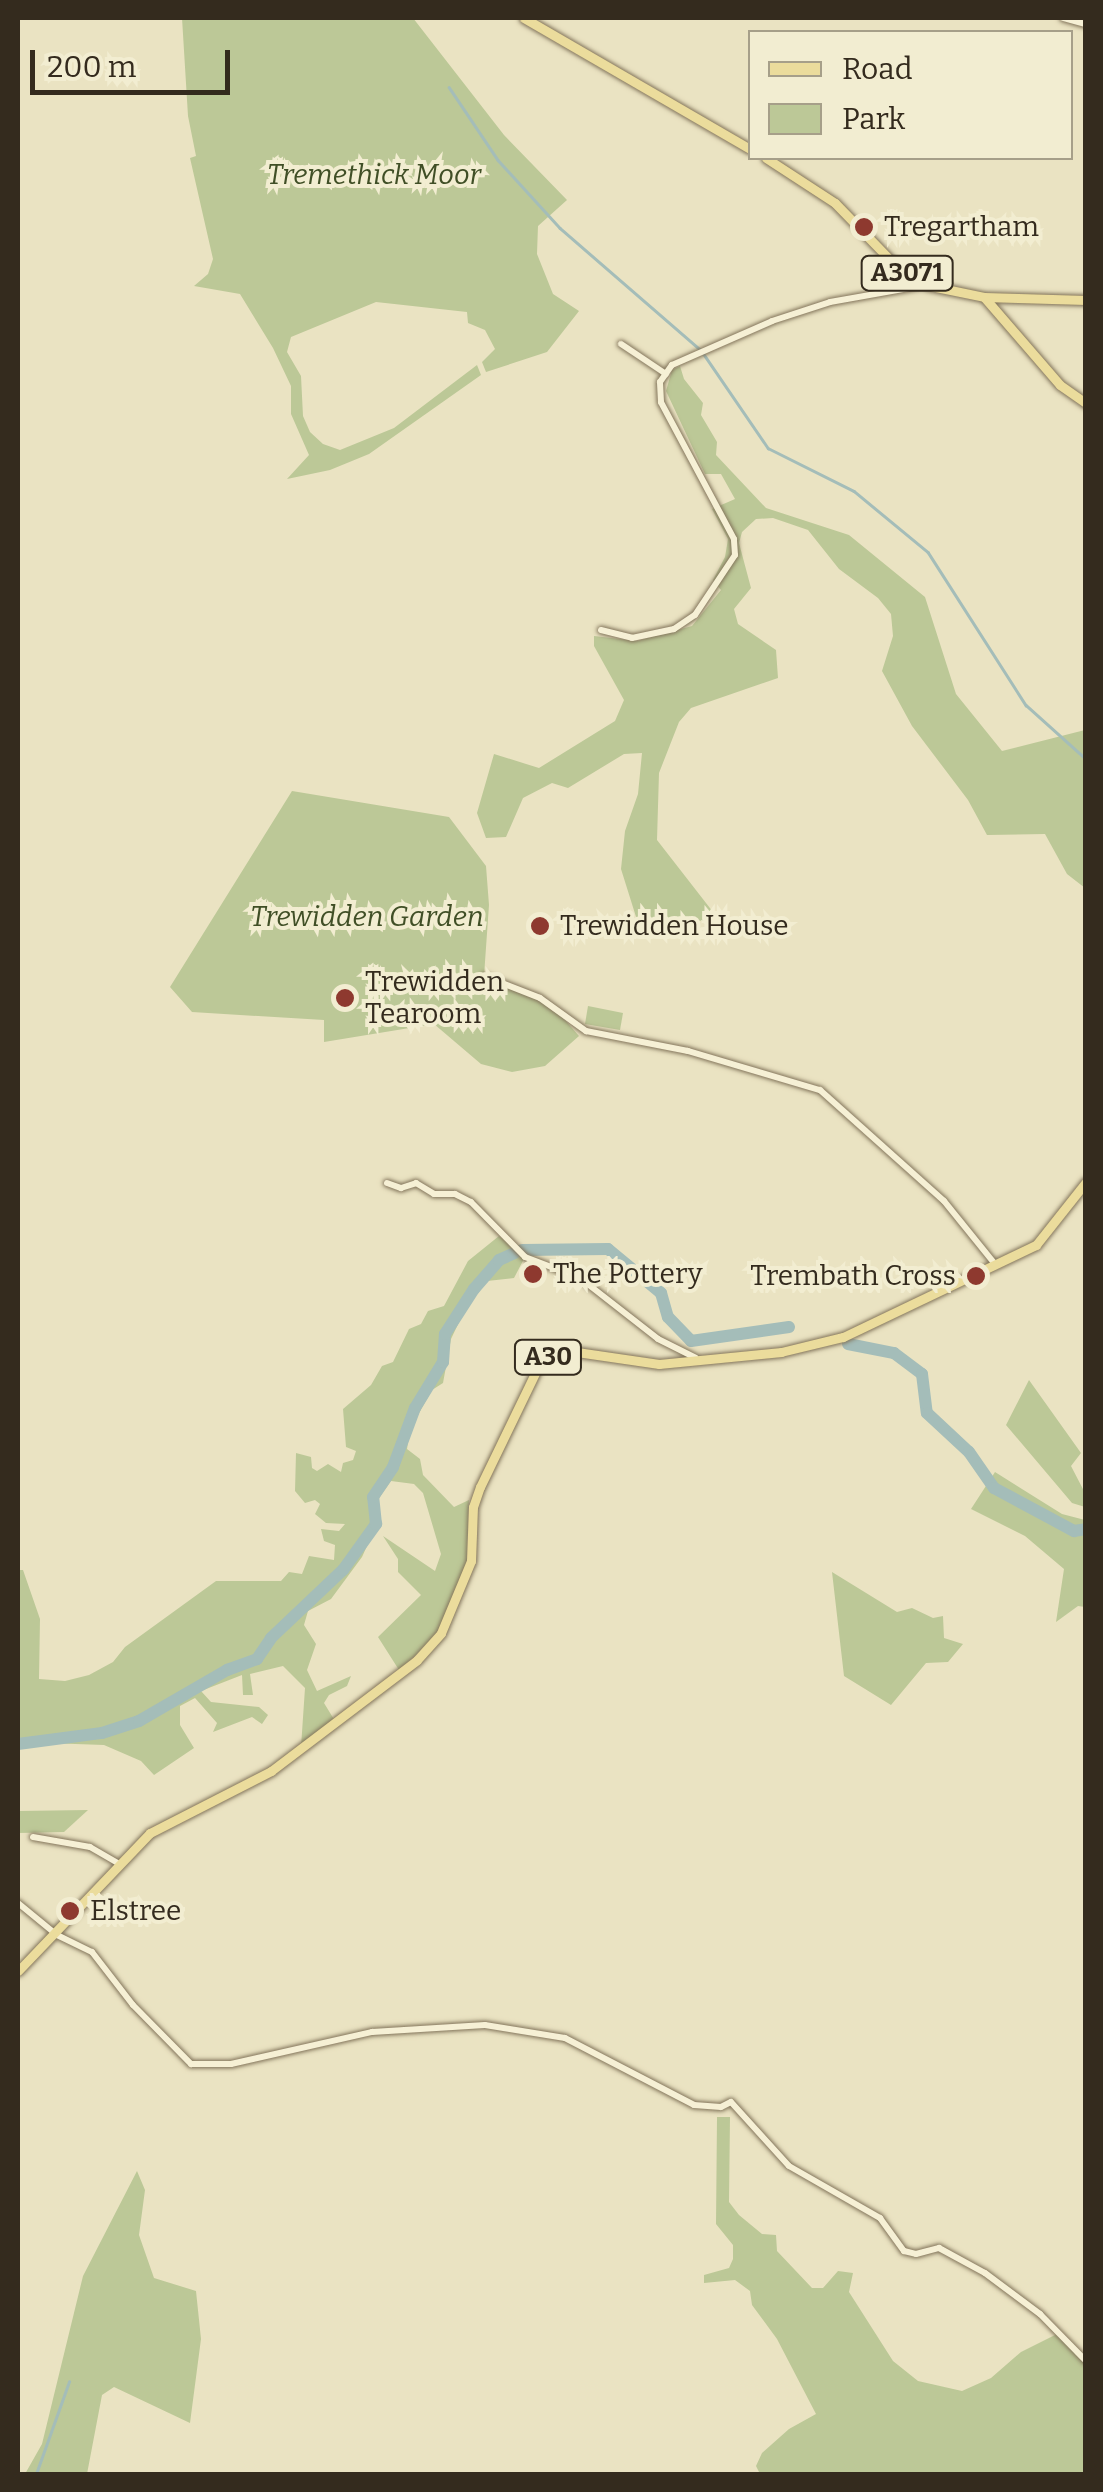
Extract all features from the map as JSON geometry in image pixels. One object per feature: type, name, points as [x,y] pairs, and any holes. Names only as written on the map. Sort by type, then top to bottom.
[{"type":"main road","points":[[524,18],[748,148]]},
{"type":"main road","name":"A3071","points":[[769,160],[835,203],[898,267],[926,285],[984,297],[1086,300]]},
{"type":"main road","points":[[984,297],[1060,385],[1086,402]]},
{"type":"main road","name":"A30","points":[[18,1972],[150,1832],[271,1771],[417,1660],[441,1634],[470,1561],[473,1507],[480,1487],[538,1367],[551,1354],[563,1350],[659,1364],[782,1352],[843,1336],[1036,1245],[1086,1182]]},
{"type":"street","points":[[1064,18],[1086,24]]},
{"type":"street","points":[[601,630],[632,638],[680,626],[694,615],[735,556],[734,539],[661,402],[660,382],[672,365],[830,302],[926,285]]},
{"type":"street","points":[[621,344],[666,374]]},
{"type":"street","points":[[484,976],[540,998],[586,1031],[688,1051],[820,1090],[944,1201],[995,1264]]},
{"type":"street","points":[[387,1183],[401,1188],[416,1183],[434,1194],[455,1194],[472,1202],[525,1257],[580,1278],[658,1338],[697,1358]]},
{"type":"street","points":[[33,1838],[90,1846],[118,1863]]},
{"type":"street","points":[[18,1903],[56,1935],[92,1952],[134,2005],[190,2064],[231,2064],[372,2032],[485,2025],[565,2038],[694,2105],[721,2107],[731,2102],[789,2166],[880,2218],[904,2251],[916,2254],[940,2248],[985,2273],[1040,2314],[1086,2362]]},
{"type":"green space","name":"Tremethick Moor","points":[[182,18],[413,18],[504,135],[567,200],[538,226],[537,254],[553,294],[579,311],[547,352],[486,372],[482,362],[495,349],[485,330],[468,323],[467,312],[376,302],[291,337],[287,352],[301,376],[303,416],[310,432],[323,444],[340,450],[394,428],[477,365],[481,375],[369,454],[330,470],[287,479],[309,455],[291,414],[291,386],[273,348],[240,294],[194,286],[208,274],[213,259],[190,158],[196,156],[188,116]]},
{"type":"green space","points":[[680,366],[684,379],[703,403],[701,415],[717,442],[716,455],[766,508],[849,535],[925,597],[956,694],[1002,751],[1085,730],[1085,888],[1067,874],[1045,834],[987,835],[968,800],[912,726],[882,671],[893,636],[891,614],[878,598],[839,569],[808,530],[773,518],[756,519],[742,532],[739,543],[751,588],[734,609],[738,624],[776,650],[778,678],[691,708],[679,722],[659,773],[657,840],[720,921],[637,920],[621,869],[625,831],[638,794],[642,753],[624,754],[568,788],[552,783],[523,798],[506,837],[486,838],[477,813],[494,754],[539,768],[615,721],[624,700],[594,646],[594,636],[637,641],[692,626],[721,590],[713,580],[725,557],[728,539],[712,509],[735,499],[721,474],[705,474],[666,391],[672,370]]},
{"type":"green space","name":"Trewidden Garden","points":[[292,791],[449,817],[486,866],[489,905],[484,976],[550,1003],[579,1036],[545,1066],[512,1072],[481,1064],[434,1024],[324,1042],[324,1020],[192,1012],[170,987]]},
{"type":"green space","points":[[588,1006],[623,1013],[620,1030],[585,1024]]},
{"type":"green space","points":[[499,1236],[525,1257],[514,1278],[478,1282],[451,1339],[443,1383],[432,1390],[410,1429],[407,1449],[420,1459],[423,1475],[454,1507],[469,1500],[467,1560],[455,1597],[438,1631],[416,1655],[399,1670],[378,1637],[421,1595],[398,1572],[398,1559],[383,1536],[435,1571],[441,1554],[423,1493],[414,1484],[391,1481],[377,1501],[377,1524],[362,1557],[331,1599],[308,1611],[304,1625],[316,1644],[307,1670],[317,1691],[351,1676],[347,1686],[329,1695],[324,1703],[335,1721],[301,1747],[305,1688],[283,1666],[250,1674],[253,1695],[243,1695],[242,1675],[201,1691],[211,1702],[259,1707],[268,1715],[262,1724],[252,1717],[213,1732],[217,1723],[195,1698],[180,1706],[180,1725],[194,1748],[154,1775],[141,1761],[104,1745],[18,1742],[18,1570],[23,1570],[40,1619],[39,1679],[65,1681],[89,1675],[113,1662],[125,1647],[216,1581],[281,1581],[289,1572],[302,1574],[309,1556],[334,1560],[335,1545],[324,1541],[321,1529],[339,1531],[345,1524],[326,1523],[315,1514],[320,1504],[315,1500],[305,1503],[295,1491],[296,1453],[311,1457],[312,1468],[317,1471],[328,1464],[341,1472],[343,1463],[353,1460],[356,1451],[346,1447],[343,1409],[371,1385],[382,1366],[393,1362],[409,1329],[421,1324],[428,1311],[444,1306],[468,1261]]},
{"type":"green space","points":[[1029,1380],[1081,1453],[1071,1466],[1085,1493],[1085,1507],[1072,1503],[1006,1425]]},
{"type":"green space","points":[[995,1472],[1062,1514],[1085,1520],[1085,1607],[1078,1606],[1056,1622],[1064,1569],[1025,1536],[971,1509]]},
{"type":"green space","points":[[832,1572],[897,1612],[912,1608],[933,1618],[943,1616],[944,1638],[963,1644],[948,1662],[926,1663],[891,1705],[844,1676]]},
{"type":"green space","points":[[88,1810],[64,1832],[18,1833],[18,1811]]},
{"type":"green space","points":[[717,2117],[730,2117],[729,2202],[762,2234],[776,2235],[777,2251],[812,2288],[823,2288],[838,2271],[853,2273],[849,2292],[893,2361],[918,2381],[962,2391],[991,2378],[1021,2352],[1059,2333],[1085,2361],[1085,2474],[760,2474],[756,2466],[762,2453],[789,2429],[816,2414],[777,2339],[752,2305],[750,2291],[735,2280],[704,2283],[704,2275],[729,2268],[733,2259],[733,2245],[716,2224]]},
{"type":"green space","points":[[137,2171],[145,2190],[139,2235],[154,2278],[196,2291],[201,2339],[190,2423],[114,2387],[102,2395],[87,2474],[25,2474],[42,2444],[83,2276]]},
{"type":"waterway","points":[[449,87],[498,160],[560,228],[701,350],[768,448],[854,491],[928,552],[1026,705],[1086,759]]},
{"type":"waterway","points":[[522,1250],[608,1249],[661,1293],[668,1317],[691,1341],[789,1327]]},
{"type":"waterway","points":[[18,1744],[102,1733],[139,1721],[227,1670],[257,1659],[271,1638],[343,1570],[376,1524],[373,1497],[393,1467],[415,1408],[443,1362],[445,1334],[474,1289],[499,1260],[515,1253]]},
{"type":"waterway","points":[[848,1344],[894,1353],[922,1374],[927,1413],[969,1452],[994,1488],[1074,1531],[1086,1529]]},
{"type":"waterway","points":[[36,2474],[69,2382]]},
{"type":"place","name":"Tregartham","points":[[864,227]]},
{"type":"place","name":"Trewidden House","points":[[540,926]]},
{"type":"place","name":"Trewidden Tearoom","points":[[345,998]]},
{"type":"place","name":"The Pottery","points":[[533,1274]]},
{"type":"place","name":"Trembath Cross","points":[[976,1276]]},
{"type":"place","name":"Elstree","points":[[70,1911]]}]
